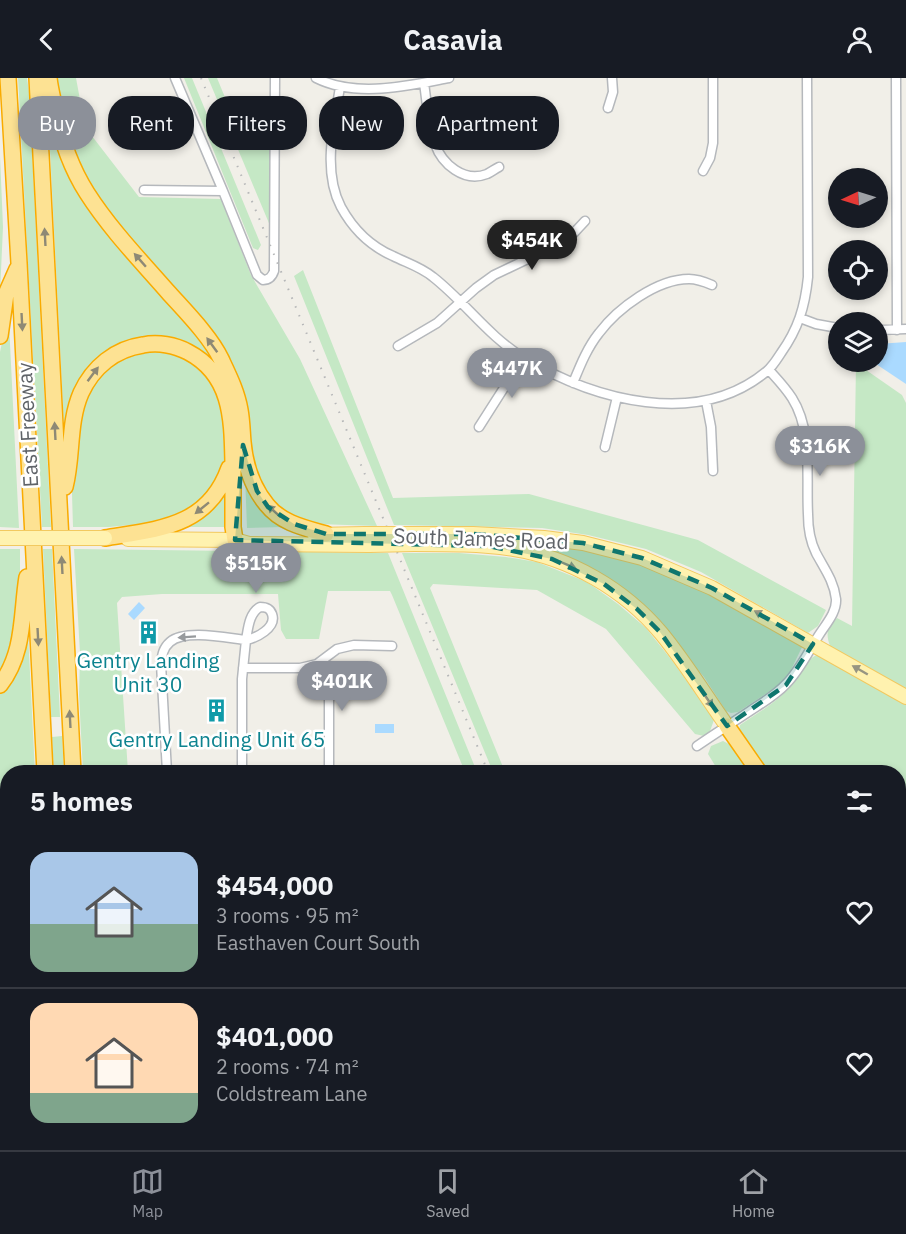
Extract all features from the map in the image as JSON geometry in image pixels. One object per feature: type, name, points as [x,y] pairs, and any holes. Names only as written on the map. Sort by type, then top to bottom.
[{"type":"highway","name":"East Freeway","points":[[8,78],[45,765]]},
{"type":"highway","name":"East Freeway","points":[[37,78],[73,765]]},
{"type":"highway","points":[[49,78],[61,134],[86,192],[111,226],[212,344],[230,378],[242,422],[243,445],[240,527],[236,540]]},
{"type":"highway","points":[[0,336],[6,294],[19,263]]},
{"type":"highway","points":[[59,511],[67,481],[72,425],[82,391],[93,373],[117,353],[134,346],[161,344],[184,350],[206,364],[222,386],[230,412],[232,527],[236,540]]},
{"type":"highway","points":[[243,445],[252,482],[268,507],[294,525],[326,534]]},
{"type":"highway","points":[[105,538],[164,527],[201,511],[217,494],[232,460]]},
{"type":"highway","points":[[0,685],[10,670],[18,651],[23,624],[26,579],[34,557]]},
{"type":"highway","name":"South James Road","points":[[727,726],[754,765]]},
{"type":"main road","name":"South James Road","points":[[236,540],[247,536],[326,534],[367,539]]},
{"type":"main road","name":"South James Road","points":[[0,538],[236,540],[249,544],[411,539],[473,534],[584,543],[642,558],[712,588],[906,697]]},
{"type":"main road","name":"South James Road","points":[[411,539],[520,550],[562,562],[604,584],[627,600],[660,633],[727,726]]},
{"type":"street","points":[[175,78],[257,275],[263,280],[272,277],[274,271],[275,78]]},
{"type":"street","points":[[315,78],[327,84],[358,89],[424,83],[449,78]]},
{"type":"street","points":[[609,108],[614,92],[612,78]]},
{"type":"street","points":[[703,171],[710,158],[713,143],[713,78]]},
{"type":"street","points":[[340,87],[333,134],[332,177],[340,206],[360,234],[391,256],[430,274],[447,288],[475,318],[523,358],[573,383],[617,397],[669,404],[706,401],[738,390],[769,370],[791,339],[800,318],[807,292],[808,277],[807,78]]},
{"type":"street","points":[[896,78],[901,330]]},
{"type":"street","points":[[424,83],[435,145],[447,164],[455,171],[470,176],[486,174],[499,167]]},
{"type":"street","points":[[144,190],[223,191]]},
{"type":"street","points":[[398,346],[437,323],[494,275],[557,245],[571,236],[585,221]]},
{"type":"street","points":[[573,383],[586,352],[598,334],[631,302],[662,285],[679,280],[696,279],[712,285]]},
{"type":"street","points":[[800,318],[828,326]]},
{"type":"street","points":[[479,427],[523,358]]},
{"type":"street","points":[[697,746],[786,685],[833,614],[836,601],[830,577],[817,555],[809,532],[805,432],[793,399],[769,370]]},
{"type":"street","points":[[605,447],[617,397]]},
{"type":"street","points":[[706,401],[711,427],[713,471]]},
{"type":"street","points":[[167,765],[162,653],[168,643],[177,637],[188,636],[246,640],[243,668],[242,765]]},
{"type":"street","points":[[243,668],[300,668],[317,664],[337,649],[354,645],[392,646]]},
{"type":"street","points":[[317,664],[328,680],[329,687],[329,765]]},
{"type":"highlighted area","points":[[243,445],[257,491],[268,507],[294,524],[326,534],[473,534],[583,543],[642,558],[712,588],[813,644],[786,685],[727,726],[660,632],[637,609],[604,584],[552,559],[488,546],[235,540]]},
{"type":"green space","points":[[18,78],[27,78],[29,96],[19,96]]},
{"type":"green space","points":[[55,78],[76,78],[79,96],[59,96]]},
{"type":"green space","points":[[184,78],[192,78],[206,112],[206,132],[194,103],[194,96],[191,96]]},
{"type":"green space","points":[[208,78],[217,78],[224,96],[216,96]]},
{"type":"green space","points":[[96,141],[139,197],[221,199],[251,275],[300,359],[377,526],[317,524],[288,515],[267,498],[252,463],[249,419],[233,366],[221,348],[140,254],[83,173],[74,150],[96,150]]},
{"type":"green space","points":[[22,150],[32,150],[51,527],[42,527]]},
{"type":"green space","points":[[50,150],[61,150],[63,157],[204,343],[223,372],[179,344],[107,354],[67,426],[64,427]]},
{"type":"green space","points":[[213,150],[222,150],[261,245],[258,250],[253,248]]},
{"type":"green space","points":[[238,150],[270,150],[271,228]]},
{"type":"green space","points":[[0,156],[3,227],[0,293]]},
{"type":"green space","points":[[303,270],[393,498],[529,494],[698,540],[826,610],[818,626],[808,633],[701,572],[646,549],[588,535],[542,528],[394,525],[294,276]]},
{"type":"green space","points":[[6,323],[9,323],[19,528],[0,527],[0,352]]},
{"type":"green space","points":[[156,349],[179,354],[198,367],[213,382],[223,406],[226,445],[221,470],[205,499],[171,519],[109,527],[73,527],[74,450],[88,391],[106,367],[130,353]]},
{"type":"green space","points":[[856,372],[869,372],[902,395],[906,403],[906,690],[830,646],[828,634],[837,618],[852,626]]},
{"type":"green space","points":[[245,476],[284,527],[247,528]]},
{"type":"green space","points":[[228,488],[227,527],[178,527]]},
{"type":"green space","points":[[506,540],[565,545],[643,564],[698,587],[803,645],[790,672],[776,687],[738,712],[731,713],[726,711],[704,677],[671,638],[635,600]]},
{"type":"green space","points":[[0,549],[20,549],[20,596],[14,643],[0,675]]},
{"type":"green space","points":[[43,549],[52,549],[60,717],[51,717]]},
{"type":"green space","points":[[74,549],[388,553],[474,765],[462,765],[390,591],[328,591],[319,639],[286,639],[281,630],[278,594],[162,594],[122,597],[117,603],[128,765],[83,765],[79,695],[80,653]]},
{"type":"green space","points":[[402,553],[459,553],[506,557],[537,562],[587,582],[646,628],[714,720],[710,731],[704,736],[695,734],[606,629],[537,590],[433,584],[430,588],[502,765],[490,765]]},
{"type":"green space","points":[[25,633],[28,633],[35,765],[0,765],[0,689]]},
{"type":"green space","points":[[819,654],[906,704],[906,765],[760,765],[740,735],[740,725],[783,694],[814,656]]},
{"type":"green space","points":[[62,736],[64,765],[54,765],[52,737]]},
{"type":"green space","points":[[723,741],[729,744],[744,765],[715,765],[708,754],[711,746]]},
{"type":"water","points":[[906,342],[906,384],[888,372],[888,343]]},
{"type":"water","points":[[139,602],[145,608],[134,620],[128,614]]},
{"type":"water","points":[[375,724],[394,724],[394,733],[375,733]]},
{"type":"railway","points":[[201,78],[485,765]]},
{"type":"place","name":"Gentry Landing Unit 30","points":[[148,632]]},
{"type":"place","name":"Gentry Landing Unit 65","points":[[217,711]]}]
